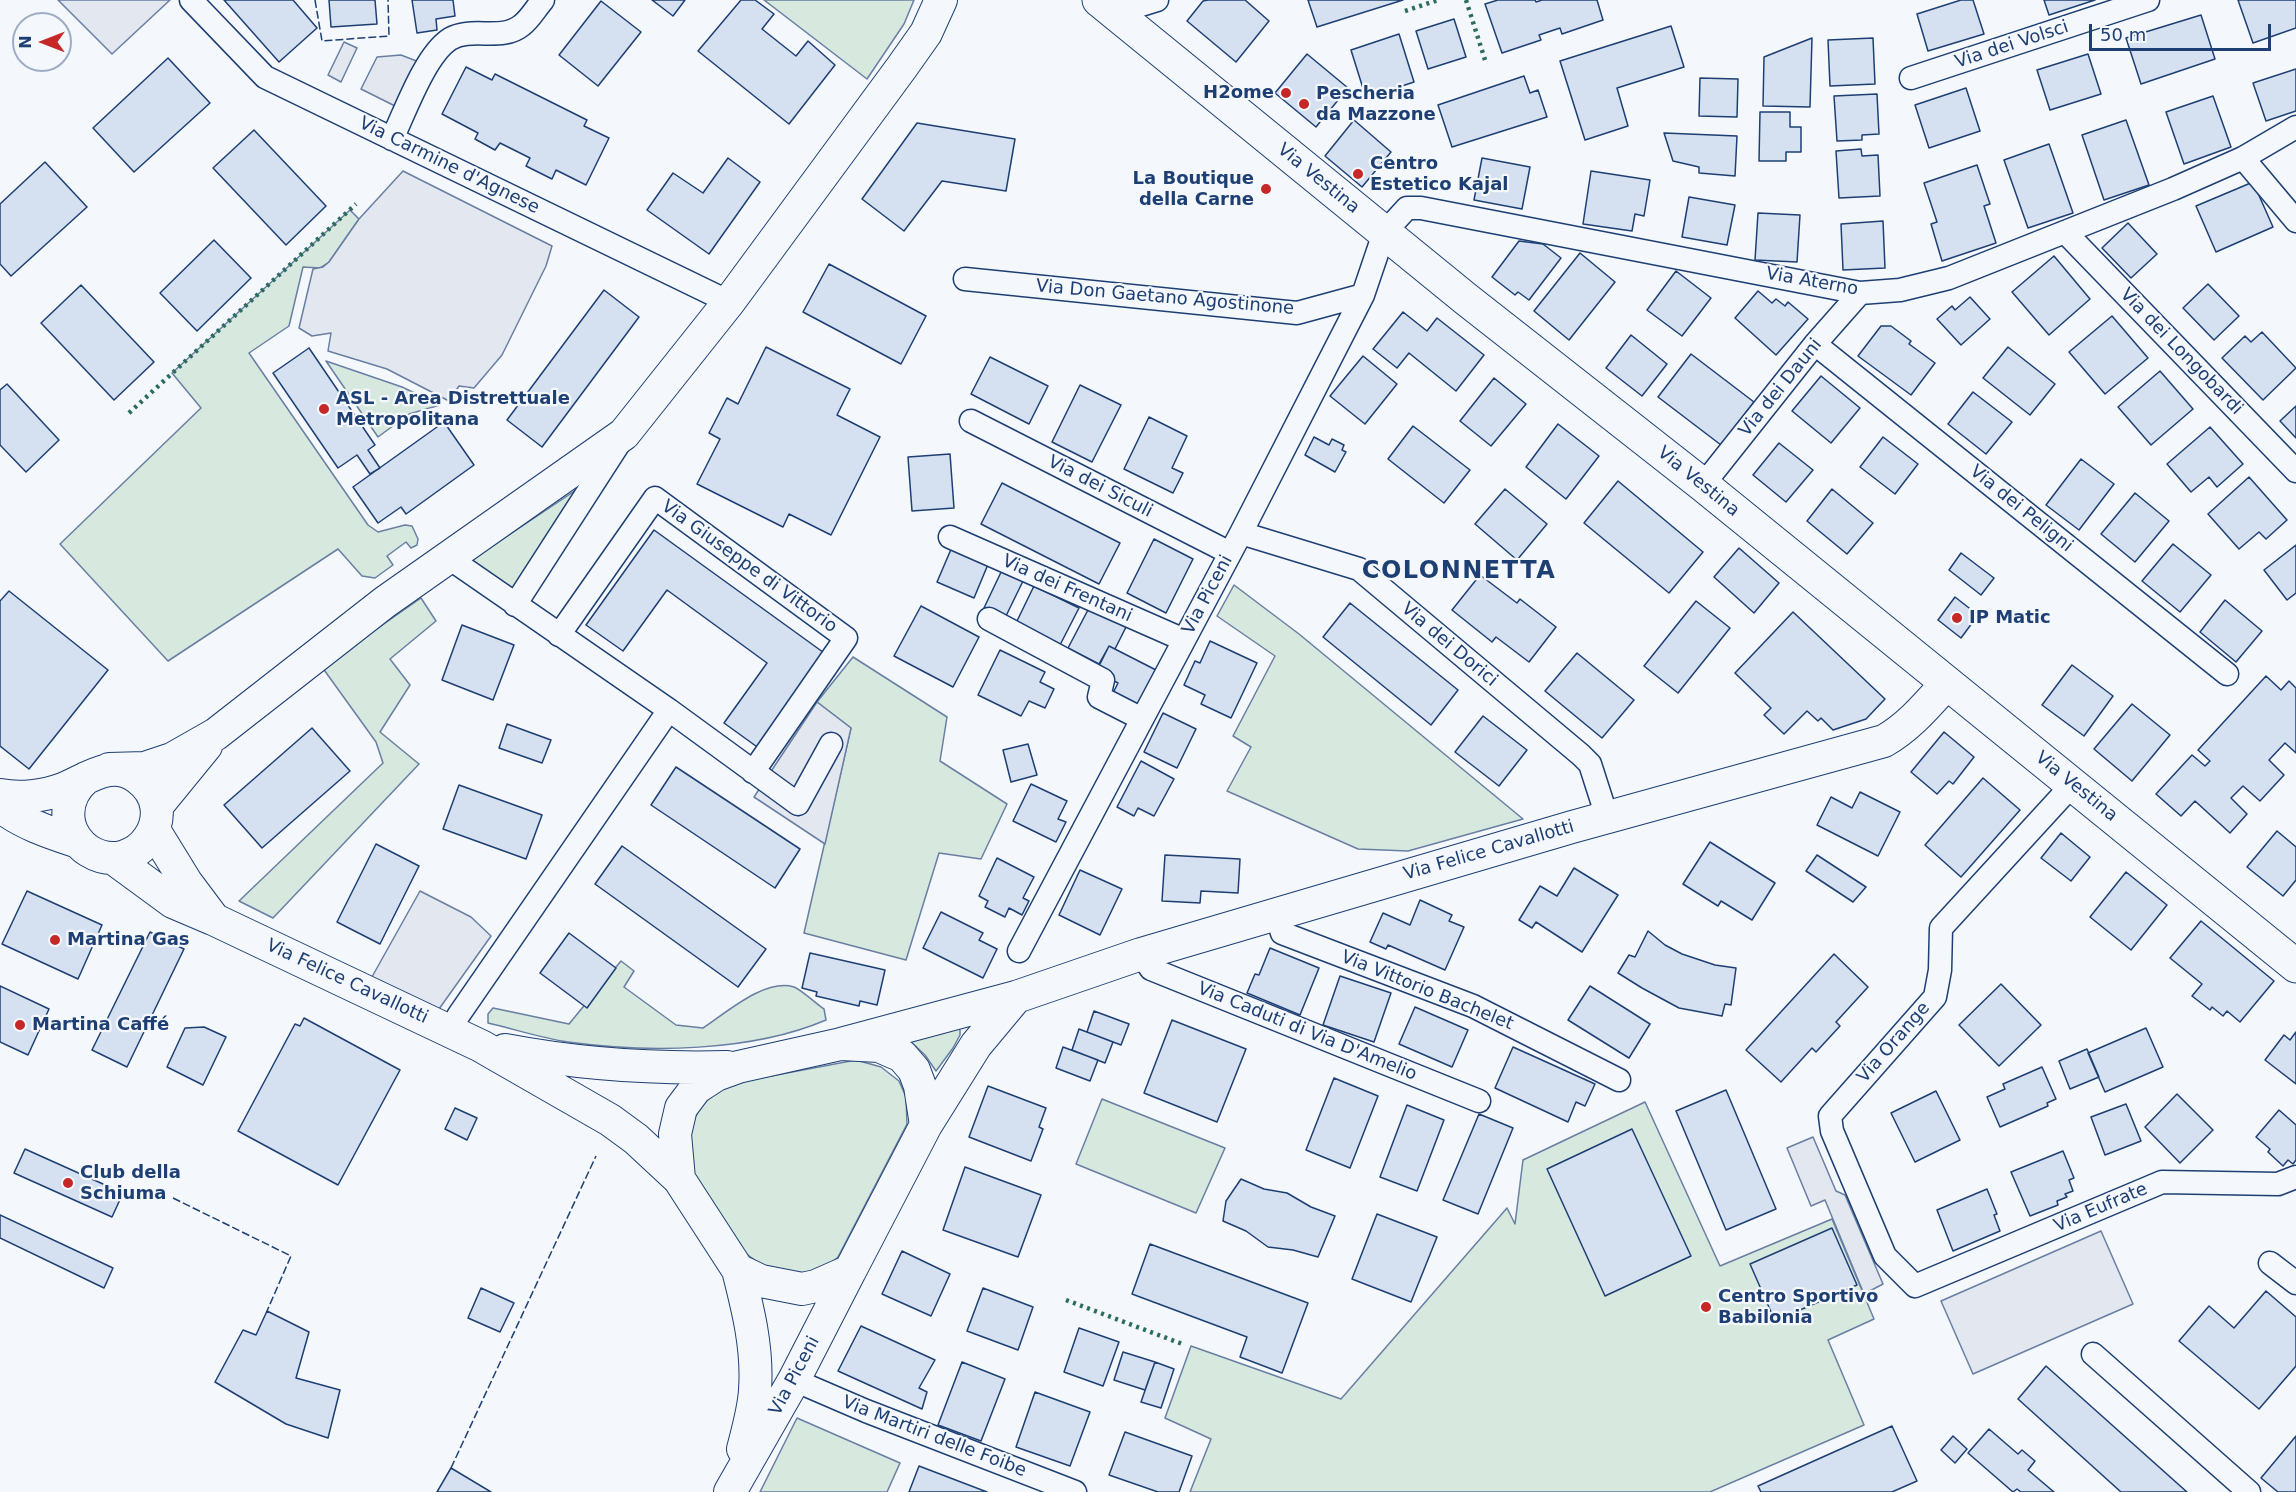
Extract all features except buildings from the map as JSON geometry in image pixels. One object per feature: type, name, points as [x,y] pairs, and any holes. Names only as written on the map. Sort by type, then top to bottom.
[{"type":"main road","points":[[0,795],[24,797],[38,795],[62,789],[98,773],[145,768],[172,759],[216,734],[386,602],[449,558],[588,472],[624,434],[729,302],[920,41],[941,0]]},
{"type":"main road","name":"Via Vestina","points":[[1107,7],[1384,233],[1703,485],[2296,966]]},
{"type":"main road","name":"Via Felice Cavallotti","points":[[841,1044],[1016,997],[1141,954],[1607,817],[1884,741],[1912,720],[1947,683]]},
{"type":"main road","points":[[113,858],[126,856],[138,850],[148,841],[155,818],[216,734]]},
{"type":"main road","name":"Via Felice Cavallotti","points":[[98,773],[122,770],[145,783],[153,793],[155,818],[186,882],[213,919]]},
{"type":"main road","points":[[78,842],[70,826],[68,808],[74,791],[98,773]]},
{"type":"main road","points":[[0,806],[19,819],[78,842]]},
{"type":"main road","name":"Via Felice Cavallotti","points":[[78,842],[93,854],[113,858],[173,902],[481,1046],[610,1120],[636,1139],[679,1179]]},
{"type":"main road","points":[[926,1125],[975,1045],[1016,997]]},
{"type":"main road","points":[[679,1179],[675,1134],[681,1108],[696,1088],[716,1075],[738,1066],[841,1044],[879,1046],[902,1056],[914,1070],[920,1086],[926,1125]]},
{"type":"main road","name":"Via Felice Cavallotti","points":[[481,1046],[544,1058],[608,1065],[673,1068],[738,1066]]},
{"type":"main road","name":"Via Piceni","points":[[734,1485],[794,1380],[926,1125]]},
{"type":"main road","name":"Via Piceni","points":[[679,1179],[738,1270],[746,1300],[756,1362],[755,1391],[734,1485]]},
{"type":"main road","points":[[738,1270],[761,1281],[802,1289],[816,1286],[850,1271]]},
{"type":"street","name":"Via Carmine d'Agnese","points":[[191,0],[265,77],[729,302]]},
{"type":"street","points":[[392,139],[428,63],[437,51],[451,39],[465,34],[497,34],[513,30],[523,25],[543,0]]},
{"type":"street","points":[[1107,7],[1157,0]]},
{"type":"street","name":"Via dei Volsci","points":[[1911,78],[2148,0]]},
{"type":"street","name":"Via Aterno","points":[[1384,233],[1407,208],[1421,208],[1860,292],[1900,290],[1949,278],[2066,233],[2243,158],[2296,128]]},
{"type":"street","points":[[2243,158],[2296,221]]},
{"type":"street","name":"Via Piceni","points":[[1019,951],[1230,554],[1363,295],[1384,233]]},
{"type":"street","name":"Via dei Longobardi","points":[[2066,233],[2296,471]]},
{"type":"street","name":"Via Don Gaetano Agostinone","points":[[965,279],[1297,313],[1363,295]]},
{"type":"street","name":"Via dei Dauni","points":[[1703,485],[1815,344],[1860,292]]},
{"type":"street","name":"Via dei Peligni","points":[[1815,344],[2227,674]]},
{"type":"street","name":"Via dei Siculi","points":[[971,421],[1230,554]]},
{"type":"street","points":[[515,605],[588,472]]},
{"type":"street","name":"Via Giuseppe di Vittorio","points":[[559,634],[655,498],[846,638],[753,772]]},
{"type":"street","name":"Via dei Dorici","points":[[1241,533],[1359,569],[1581,754],[1590,764],[1607,817]]},
{"type":"street","name":"Via dei Frentani","points":[[950,537],[1184,640]]},
{"type":"street","points":[[449,558],[669,710],[798,804],[831,744]]},
{"type":"street","points":[[989,619],[1103,680],[1099,697],[1142,719]]},
{"type":"street","points":[[458,1016],[669,710]]},
{"type":"street","name":"Via Orange","points":[[1915,1287],[1885,1256],[1832,1131],[1830,1116],[1935,997],[1940,970],[1941,928],[2073,784]]},
{"type":"street","name":"Via Vittorio Bachelet","points":[[1276,914],[1282,933],[1473,1006],[1619,1080]]},
{"type":"street","name":"Via Caduti di Via D'Amelio","points":[[1141,954],[1151,969],[1479,1101]]},
{"type":"street","name":"Via Eufrate","points":[[1915,1287],[2162,1182],[2278,1184],[2296,1177]]},
{"type":"street","points":[[2270,1263],[2296,1283]]},
{"type":"street","points":[[2092,1353],[2249,1492]]},
{"type":"street","name":"Via Martiri delle Foibe","points":[[794,1380],[1075,1492]]},
{"type":"shaded area","points":[[58,0],[170,0],[112,54]]},
{"type":"shaded area","points":[[764,0],[914,0],[904,24],[867,79]]},
{"type":"shaded area","points":[[344,42],[357,48],[341,82],[328,75]]},
{"type":"shaded area","points":[[401,55],[419,62],[397,107],[361,89],[377,57]]},
{"type":"shaded area","points":[[403,171],[552,246],[546,266],[502,355],[474,388],[459,386],[449,401],[387,369],[328,351],[331,333],[312,336],[299,328],[313,269],[323,267],[329,262],[359,219]]},
{"type":"shaded area","points":[[350,210],[359,219],[329,262],[320,268],[303,267],[289,326],[249,353],[368,525],[378,532],[405,525],[412,526],[418,539],[417,545],[411,548],[406,542],[387,556],[393,565],[375,578],[362,576],[338,549],[168,661],[60,544],[201,408],[172,373]]},
{"type":"shaded area","points":[[326,361],[402,387],[440,405],[409,414],[378,437]]},
{"type":"shaded area","points":[[585,484],[513,597],[467,563]]},
{"type":"shaded area","points":[[1234,585],[1299,634],[1523,819],[1408,851],[1358,849],[1227,791],[1251,747],[1233,736],[1275,656],[1217,616]]},
{"type":"shaded area","points":[[421,598],[436,621],[390,659],[410,685],[380,732],[419,764],[273,918],[239,901],[383,763],[376,742],[322,667]]},
{"type":"shaded area","points":[[853,657],[947,717],[940,761],[1007,804],[981,859],[939,853],[906,960],[804,933],[851,728],[817,702]]},
{"type":"shaded area","points":[[817,702],[851,728],[825,844],[754,797]]},
{"type":"shaded area","points":[[420,891],[471,917],[491,936],[434,1016],[368,984]]},
{"type":"shaded area","points":[[621,961],[634,971],[624,987],[676,1025],[703,1028],[759,992],[771,987],[783,986],[794,987],[824,1009],[826,1020],[797,1031],[733,1044],[665,1048],[599,1046],[568,1042],[488,1023],[488,1014],[493,1008],[569,1024]]},
{"type":"shaded area","points":[[958,1026],[960,1035],[936,1071],[925,1055],[907,1038]]},
{"type":"shaded area","points":[[856,1060],[881,1067],[899,1081],[906,1097],[907,1124],[838,1257],[827,1265],[801,1273],[774,1269],[749,1256],[739,1247],[700,1188],[690,1156],[691,1128],[703,1105],[724,1088],[739,1082]]},
{"type":"shaded area","points":[[1102,1099],[1225,1148],[1196,1213],[1076,1164]]},
{"type":"shaded area","points":[[1645,1102],[1720,1266],[1832,1219],[1874,1319],[1828,1340],[1864,1425],[1710,1492],[1190,1492],[1211,1439],[1165,1418],[1191,1346],[1341,1399],[1507,1208],[1515,1224],[1523,1160]]},
{"type":"shaded area","points":[[1813,1137],[1836,1191],[1845,1195],[1883,1284],[1864,1294],[1825,1200],[1811,1206],[1787,1148]]},
{"type":"shaded area","points":[[2101,1231],[2133,1304],[1973,1374],[1941,1301]]},
{"type":"shaded area","points":[[797,1418],[900,1463],[887,1492],[760,1492]]},
{"type":"hedge","points":[[1405,11],[1438,0]]},
{"type":"hedge","points":[[1466,0],[1485,60]]},
{"type":"hedge","points":[[129,413],[356,204]]},
{"type":"hedge","points":[[1066,1300],[1185,1345]]},
{"type":"fence","points":[[315,0],[322,41],[389,36],[388,0]]},
{"type":"fence","points":[[451,1468],[596,1156]]},
{"type":"fence","points":[[173,1198],[291,1256],[267,1311]]},
{"type":"place","name":"H2ome","points":[[1286,93]]},
{"type":"place","name":"Pescheria da Mazzone","points":[[1304,104]]},
{"type":"place","name":"Centro Estetico Kajal","points":[[1358,174]]},
{"type":"place","name":"La Boutique della Carne","points":[[1266,189]]},
{"type":"place","name":"ASL - Area Distrettuale Metropolitana","points":[[324,409]]},
{"type":"place","name":"IP Matic","points":[[1957,618]]},
{"type":"place","name":"Martina Gas","points":[[55,940]]},
{"type":"place","name":"Martina Caffé","points":[[20,1025]]},
{"type":"place","name":"Club della Schiuma","points":[[68,1183]]},
{"type":"place","name":"Centro Sportivo Babilonia","points":[[1706,1307]]},
{"type":"district","name":"COLONNETTA","points":[[1459,572]]}]
